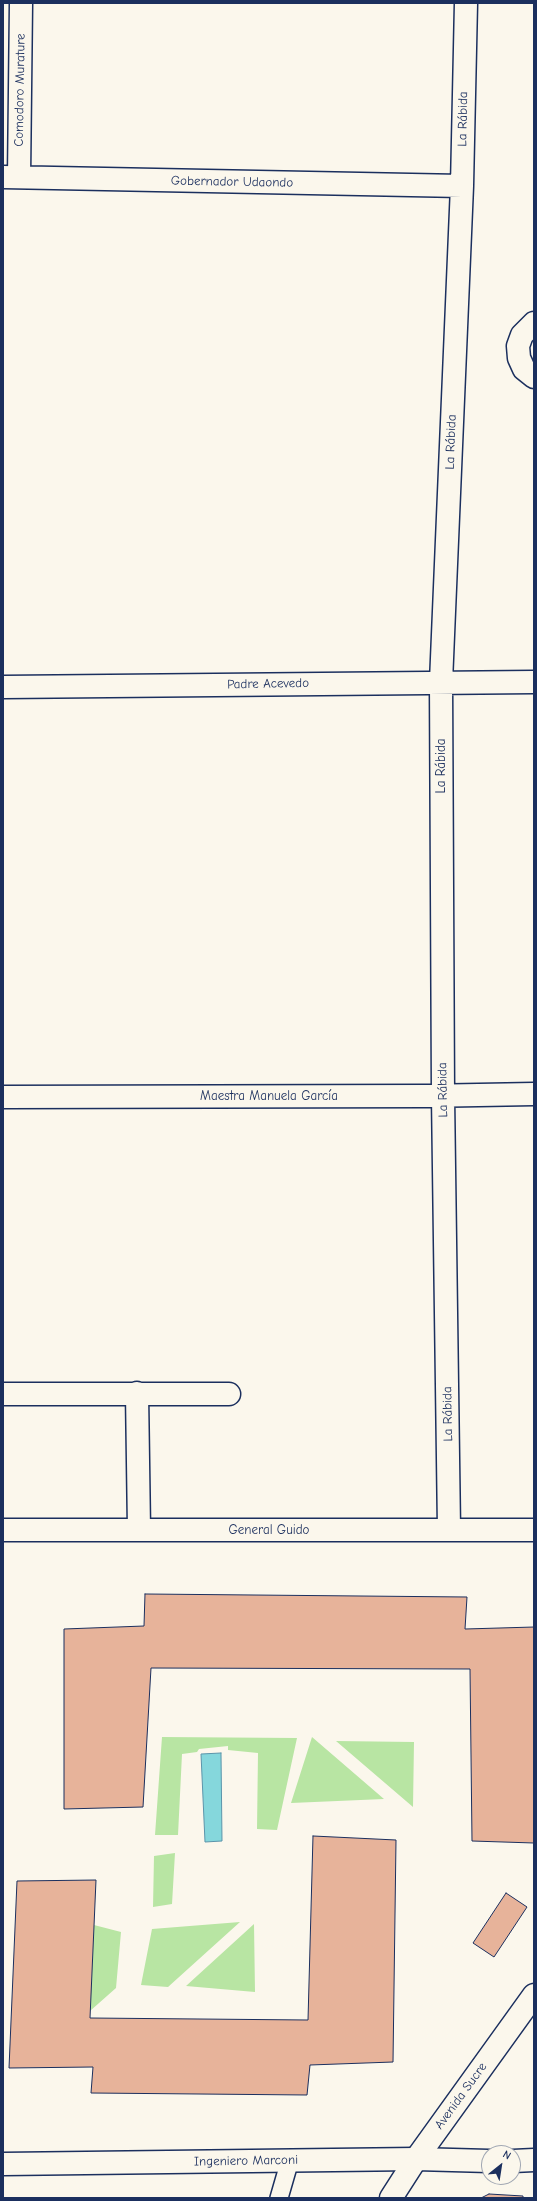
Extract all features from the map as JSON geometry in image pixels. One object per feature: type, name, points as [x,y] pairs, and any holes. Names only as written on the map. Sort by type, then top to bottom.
[{"type":"street","name":"Comodoro Murature","points":[[11,177],[21,3]]},
{"type":"street","name":"La Rábida","points":[[449,1530],[443,1096],[441,682],[462,186],[466,3]]},
{"type":"street","name":"Gobernador Udaondo","points":[[11,177],[462,186]]},
{"type":"street","points":[[534,323],[529,326],[522,335],[518,346],[519,358],[524,369],[534,377]]},
{"type":"street","name":"Padre Acevedo","points":[[3,687],[534,682]]},
{"type":"street","name":"Maestra Manuela García","points":[[3,1096],[443,1096],[534,1094]]},
{"type":"street","points":[[137,1393],[139,1530]]},
{"type":"street","points":[[3,1394],[229,1394]]},
{"type":"street","name":"General Guido","points":[[3,1530],[534,1530]]},
{"type":"street","name":"Avenida Sucre","points":[[391,2198],[416,2159],[534,1995]]},
{"type":"street","name":"Ingeniero Marconi","points":[[3,2164],[416,2159],[481,2161]]},
{"type":"street","points":[[521,2161],[534,2160]]},
{"type":"lane","points":[[279,2198],[290,2160]]},
{"type":"green space","points":[[162,1737],[297,1738],[277,1830],[257,1829],[258,1753],[228,1750],[228,1746],[199,1749],[197,1752],[182,1754],[178,1835],[155,1835]]},
{"type":"green space","points":[[312,1737],[384,1799],[291,1803]]},
{"type":"green space","points":[[336,1741],[414,1742],[413,1807]]},
{"type":"green space","points":[[175,1853],[172,1904],[153,1907],[154,1856]]},
{"type":"green space","points":[[240,1922],[168,1987],[141,1985],[152,1929]]},
{"type":"green space","points":[[254,1924],[255,1992],[186,1986]]},
{"type":"green space","points":[[94,1925],[121,1932],[116,1988],[90,2011]]},
{"type":"water","points":[[221,1753],[222,1841],[205,1842],[201,1754]]},
{"type":"building","points":[[145,1594],[467,1597],[465,1629],[534,1627],[534,1843],[472,1841],[470,1669],[151,1668],[143,1807],[64,1809],[64,1629],[144,1626]]},
{"type":"building","points":[[313,1836],[396,1840],[393,2062],[310,2065],[307,2095],[91,2093],[93,2067],[9,2068],[17,1881],[96,1880],[90,2018],[308,2020]]},
{"type":"building","points":[[506,1893],[527,1907],[494,1957],[473,1943]]},
{"type":"building","points":[[489,2194],[523,2196],[523,2198],[481,2198]]}]
